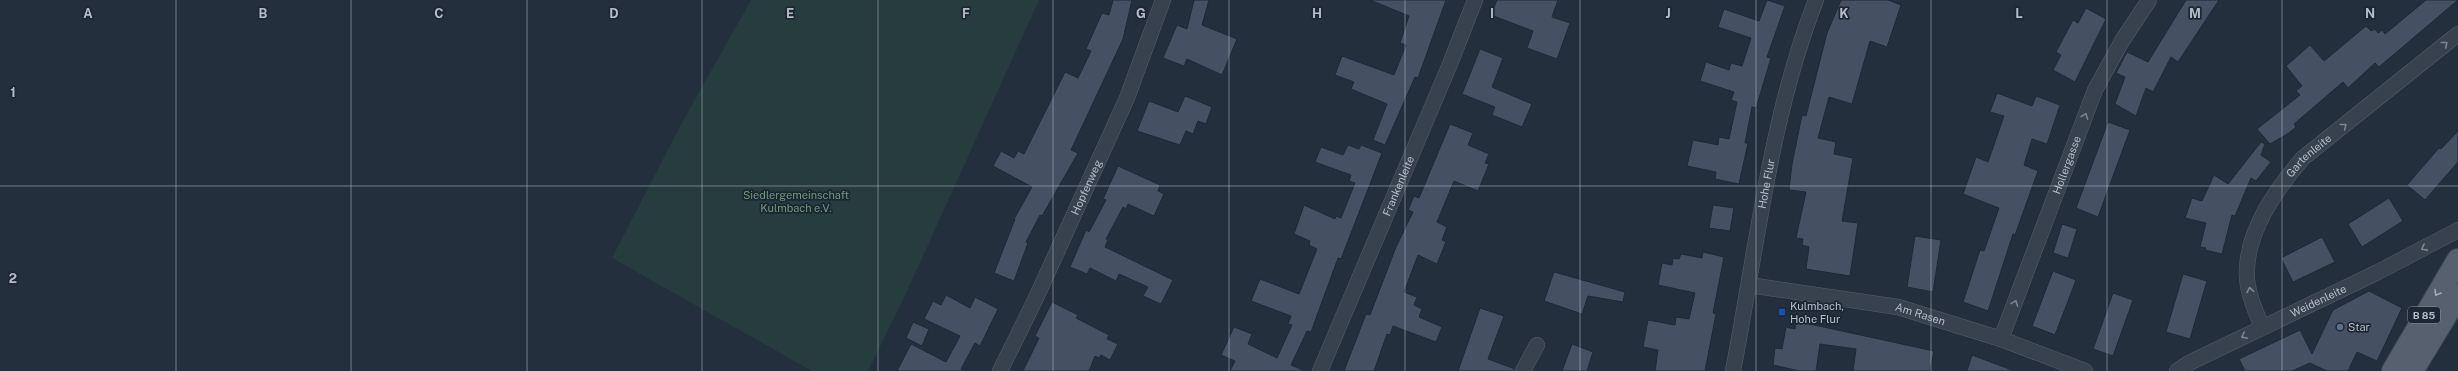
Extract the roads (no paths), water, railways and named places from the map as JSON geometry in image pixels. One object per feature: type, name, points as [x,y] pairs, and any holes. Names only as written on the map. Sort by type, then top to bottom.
[{"type":"main road","name":"B 85","points":[[2393,371],[2458,260]]},
{"type":"main road","name":"B 85","points":[[2412,371],[2458,295]]},
{"type":"street","name":"Hopfenweg","points":[[1000,371],[1036,298],[1127,98],[1163,0]]},
{"type":"street","name":"Frankenleite","points":[[1320,371],[1450,64],[1475,0]]},
{"type":"street","name":"Hohe Flur","points":[[1733,371],[1777,130],[1800,43],[1816,0]]},
{"type":"street","name":"Hollergasse","points":[[2001,339],[2095,90],[2122,41],[2149,0]]},
{"type":"street","name":"Gartenleite","points":[[2262,326],[2254,309],[2246,269],[2251,243],[2284,180],[2303,158],[2458,34]]},
{"type":"street","name":"Weidenleite","points":[[2177,371],[2262,326],[2378,272],[2458,230]]},
{"type":"street","name":"Am Rasen","points":[[1749,285],[1898,307],[2001,339],[2085,371]]},
{"type":"street","points":[[1523,371],[1538,346]]},
{"type":"place","name":"Kulmbach, Hohe Flur","points":[[1782,312]]},
{"type":"place","name":"Star","points":[[2340,327]]},
{"type":"park label","name":"Siedlergemeinschaft Kulmbach e.V.","points":[[796,201]]}]
